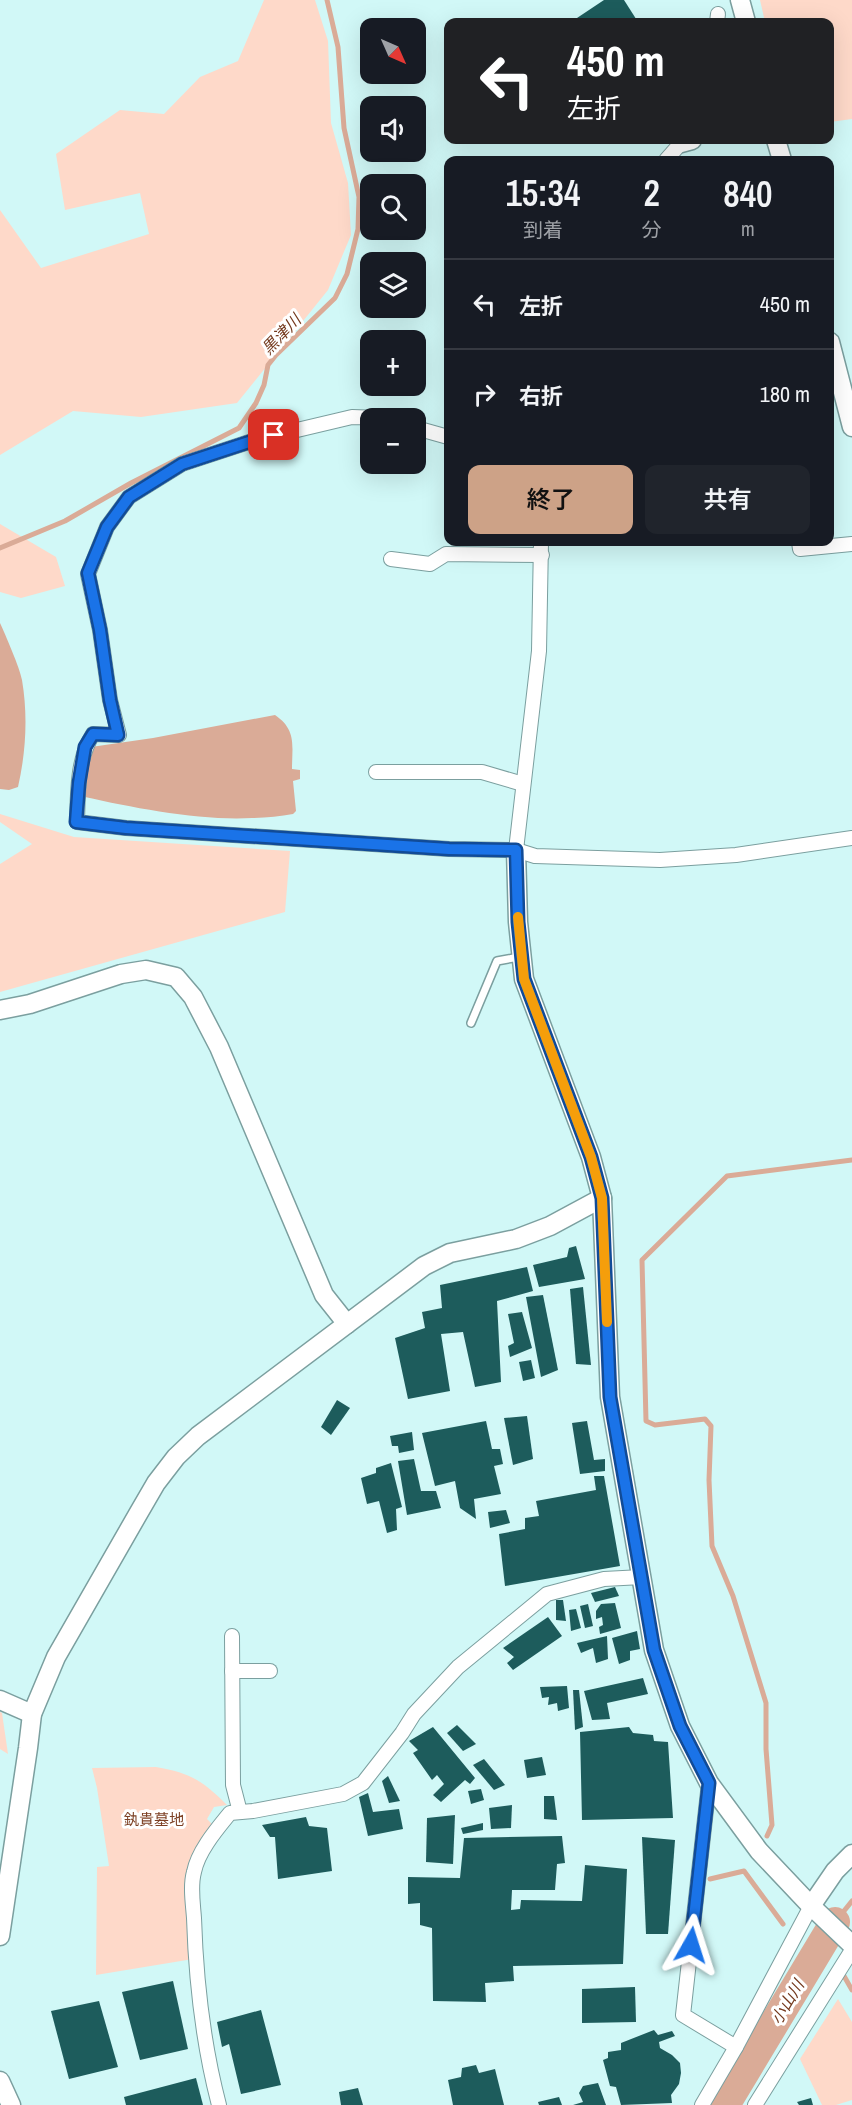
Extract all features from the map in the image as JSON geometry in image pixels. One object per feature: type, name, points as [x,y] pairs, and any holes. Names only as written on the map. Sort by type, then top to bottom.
[{"type":"street","points":[[740,0],[745,18]]},
{"type":"street","points":[[670,156],[682,144]]},
{"type":"street","points":[[834,358],[852,428]]},
{"type":"street","points":[[360,417],[352,417],[255,440],[182,464],[129,497],[107,527],[88,573],[118,735],[93,734],[85,747],[76,822],[138,829],[516,850],[535,856],[660,860],[736,855],[852,838]]},
{"type":"street","points":[[426,431],[444,436]]},
{"type":"street","points":[[834,545],[852,543]]},
{"type":"street","points":[[800,546],[800,549],[826,546]]},
{"type":"street","points":[[391,559],[430,564],[446,554],[542,548],[539,651],[516,850],[518,922],[524,979],[591,1157],[602,1198],[610,1397],[654,1650],[680,1726],[709,1783],[759,1851],[851,1946],[755,2105]]},
{"type":"street","points":[[376,772],[482,772],[523,784]]},
{"type":"street","points":[[0,1010],[30,1004],[121,974],[146,970],[176,977],[193,997],[219,1047],[324,1295],[347,1323]]},
{"type":"street","points":[[0,1936],[32,1714],[56,1658],[156,1483],[176,1457],[198,1436],[424,1266],[450,1253],[516,1239],[550,1226],[602,1198]]},
{"type":"street","points":[[219,2105],[208,2064],[196,1967],[193,1872],[221,1824],[230,1813],[343,1794],[363,1783],[402,1733],[414,1713],[458,1667],[547,1594],[604,1579],[642,1577]]},
{"type":"street","points":[[232,1636],[232,1785],[240,1812]]},
{"type":"street","points":[[232,1671],[270,1671]]},
{"type":"street","points":[[0,1700],[32,1714]]},
{"type":"street","points":[[709,1783],[683,2015],[736,2047]]},
{"type":"street","points":[[702,2105],[736,2047],[811,1906],[835,1871],[852,1854]]},
{"type":"street","points":[[0,2081],[11,2105]]},
{"type":"lane","points":[[471,1023],[497,962],[522,956]]},
{"type":"green space","points":[[264,0],[315,0],[328,41],[331,123],[348,183],[351,235],[328,290],[237,403],[141,417],[73,411],[0,455],[0,210],[41,268],[149,234],[140,193],[65,210],[56,154],[120,110],[164,114],[200,77],[238,61]]},
{"type":"green space","points":[[760,0],[852,0],[852,119],[834,121],[834,18],[764,18]]},
{"type":"green space","points":[[0,524],[56,557],[65,586],[21,598],[0,592]]},
{"type":"green space","points":[[0,814],[74,837],[290,851],[285,912],[0,992],[0,864],[32,844],[0,822]]},
{"type":"green space","points":[[0,1712],[2,1713],[8,1754],[0,1749]]},
{"type":"green space","name":"釻貴墓地","points":[[156,1767],[195,1779],[227,1805],[214,1807],[207,1819],[212,1824],[212,1832],[191,1868],[193,1959],[96,1975],[97,1867],[109,1866],[92,1768]]},
{"type":"green space","points":[[838,1999],[852,2022],[852,2100],[836,2105],[822,2105],[800,2059]]},
{"type":"shaded area","points":[[0,623],[21,675],[25,707],[21,774],[18,787],[9,790],[0,789]]},
{"type":"shaded area","points":[[275,715],[287,727],[292,739],[292,769],[300,770],[300,779],[293,781],[296,811],[293,814],[257,818],[212,818],[146,809],[85,797],[85,761],[91,747]]},
{"type":"building","points":[[604,0],[624,0],[635,18],[577,18]]},
{"type":"building","points":[[576,1246],[585,1279],[539,1287],[533,1265],[567,1257],[569,1248]]},
{"type":"building","points":[[527,1267],[533,1291],[497,1301],[501,1382],[475,1387],[463,1332],[441,1334],[450,1391],[408,1399],[395,1338],[425,1328],[422,1312],[442,1308],[440,1285]]},
{"type":"building","points":[[583,1287],[591,1365],[576,1364],[570,1289]]},
{"type":"building","points":[[543,1295],[558,1370],[541,1377],[526,1297]]},
{"type":"building","points":[[522,1312],[532,1348],[510,1357],[508,1346],[514,1343],[508,1314]]},
{"type":"building","points":[[531,1360],[535,1378],[523,1381],[519,1362]]},
{"type":"building","points":[[337,1400],[350,1408],[331,1435],[321,1427]]},
{"type":"building","points":[[527,1416],[533,1459],[513,1465],[504,1418]]},
{"type":"building","points":[[486,1421],[492,1449],[500,1449],[503,1464],[494,1466],[501,1494],[474,1499],[476,1519],[460,1508],[455,1481],[435,1486],[422,1433]]},
{"type":"building","points":[[587,1421],[594,1460],[605,1459],[605,1471],[580,1474],[572,1423]]},
{"type":"building","points":[[412,1432],[414,1450],[399,1453],[398,1446],[392,1446],[390,1436]]},
{"type":"building","points":[[414,1459],[421,1491],[436,1491],[441,1508],[407,1515],[398,1461]]},
{"type":"building","points":[[391,1463],[402,1507],[396,1509],[397,1530],[387,1533],[379,1501],[367,1504],[361,1478],[376,1473],[376,1468]]},
{"type":"building","points":[[594,1476],[604,1476],[620,1566],[505,1586],[499,1534],[525,1529],[525,1518],[539,1516],[536,1501],[596,1490]]},
{"type":"building","points":[[506,1510],[510,1523],[490,1528],[488,1512]]},
{"type":"building","points":[[615,1587],[619,1596],[595,1602],[591,1593]]},
{"type":"building","points":[[556,1600],[563,1600],[566,1621],[556,1620]]},
{"type":"building","points":[[615,1603],[621,1628],[600,1634],[599,1627],[603,1625],[602,1617],[596,1619],[596,1611],[601,1604]]},
{"type":"building","points":[[588,1604],[593,1626],[585,1628],[580,1606]]},
{"type":"building","points":[[576,1609],[581,1628],[571,1631],[569,1610]]},
{"type":"building","points":[[548,1617],[562,1636],[513,1670],[507,1663],[514,1657],[503,1648]]},
{"type":"building","points":[[637,1631],[640,1649],[630,1651],[630,1660],[619,1664],[612,1638]]},
{"type":"building","points":[[607,1636],[608,1659],[596,1663],[593,1648],[581,1653],[577,1643]]},
{"type":"building","points":[[643,1678],[648,1694],[607,1703],[610,1719],[592,1720],[584,1691]]},
{"type":"building","points":[[567,1686],[569,1708],[558,1711],[557,1703],[548,1705],[549,1697],[542,1698],[540,1687]]},
{"type":"building","points":[[573,1690],[579,1690],[583,1727],[575,1730]]},
{"type":"building","points":[[457,1725],[476,1744],[463,1751],[447,1733]]},
{"type":"building","points":[[433,1727],[475,1778],[470,1784],[465,1780],[441,1802],[433,1795],[444,1784],[437,1775],[432,1780],[413,1753],[418,1750],[409,1741]]},
{"type":"building","points":[[629,1727],[633,1733],[653,1735],[654,1741],[668,1742],[673,1818],[582,1820],[580,1732]]},
{"type":"building","points":[[542,1757],[546,1775],[527,1778],[524,1760]]},
{"type":"building","points":[[484,1759],[505,1785],[494,1790],[473,1765]]},
{"type":"building","points":[[388,1776],[400,1801],[389,1803],[382,1781]]},
{"type":"building","points":[[481,1789],[484,1800],[471,1804],[468,1791]]},
{"type":"building","points":[[368,1793],[373,1812],[399,1809],[403,1829],[368,1836],[359,1797]]},
{"type":"building","points":[[544,1796],[554,1796],[557,1820],[544,1819]]},
{"type":"building","points":[[512,1805],[511,1828],[491,1829],[489,1808]]},
{"type":"building","points":[[455,1815],[453,1864],[426,1862],[427,1818]]},
{"type":"building","points":[[306,1817],[309,1826],[327,1828],[332,1871],[278,1879],[275,1837],[270,1837],[262,1825]]},
{"type":"building","points":[[483,1823],[483,1830],[463,1834],[461,1828]]},
{"type":"building","points":[[562,1836],[565,1863],[557,1864],[555,1890],[512,1890],[511,1910],[520,1909],[521,1900],[582,1901],[585,1865],[627,1869],[623,1964],[513,1966],[514,1981],[485,1983],[486,2002],[433,2001],[432,1928],[420,1925],[420,1903],[408,1904],[408,1877],[460,1878],[464,1838]]},
{"type":"building","points":[[642,1837],[675,1840],[668,1934],[646,1934]]},
{"type":"building","points":[[173,1981],[188,2049],[140,2060],[122,1992]]},
{"type":"building","points":[[635,1987],[636,2022],[582,2023],[582,1989]]},
{"type":"building","points":[[99,2001],[118,2067],[69,2079],[51,2011]]},
{"type":"building","points":[[261,2010],[281,2085],[241,2094],[229,2044],[222,2047],[217,2022]]},
{"type":"building","points":[[654,2030],[658,2035],[672,2031],[675,2036],[659,2042],[660,2048],[680,2063],[679,2084],[671,2095],[672,2103],[621,2105],[616,2087],[610,2086],[603,2060],[608,2058],[608,2052],[621,2050],[621,2043]]},
{"type":"building","points":[[476,2065],[479,2073],[495,2069],[504,2105],[453,2105],[448,2080],[461,2077],[462,2068]]},
{"type":"building","points":[[196,2078],[203,2105],[126,2105],[124,2097]]},
{"type":"building","points":[[598,2083],[606,2105],[573,2105],[583,2102],[579,2093],[583,2086]]},
{"type":"building","points":[[358,2088],[363,2105],[341,2105],[339,2092]]},
{"type":"building","points":[[559,2097],[562,2105],[539,2105],[538,2102]]},
{"type":"building","points":[[811,2098],[813,2105],[799,2105],[797,2102]]},
{"type":"waterway","name":"黒津川","points":[[0,548],[65,521],[131,483],[239,428],[256,403],[264,385],[268,365],[335,298],[347,274],[358,229],[359,197],[344,128],[338,47],[327,0]]},
{"type":"waterway","points":[[767,1836],[772,1825],[766,1749],[766,1703],[733,1596],[712,1546],[709,1480],[711,1426],[705,1419],[655,1425],[646,1421],[642,1260],[727,1176],[852,1160]]},
{"type":"waterway","points":[[710,1879],[744,1871],[783,1924]]},
{"type":"waterway","name":"小山川","points":[[835,1922],[852,1901]]},
{"type":"waterway","name":"小山川","points":[[725,2105],[835,1922]]},
{"type":"waterway","points":[[844,1976],[852,1990]]},
{"type":"slow traffic","points":[[518,917],[524,979],[591,1157],[602,1198],[607,1322]]},
{"type":"route","points":[[274,435],[182,464],[129,497],[107,527],[88,573],[118,735],[93,734],[85,747],[76,822],[126,828],[449,849],[516,850],[518,922],[524,979],[591,1157],[602,1198],[610,1397],[654,1650],[680,1726],[709,1783],[691,1945]]}]
